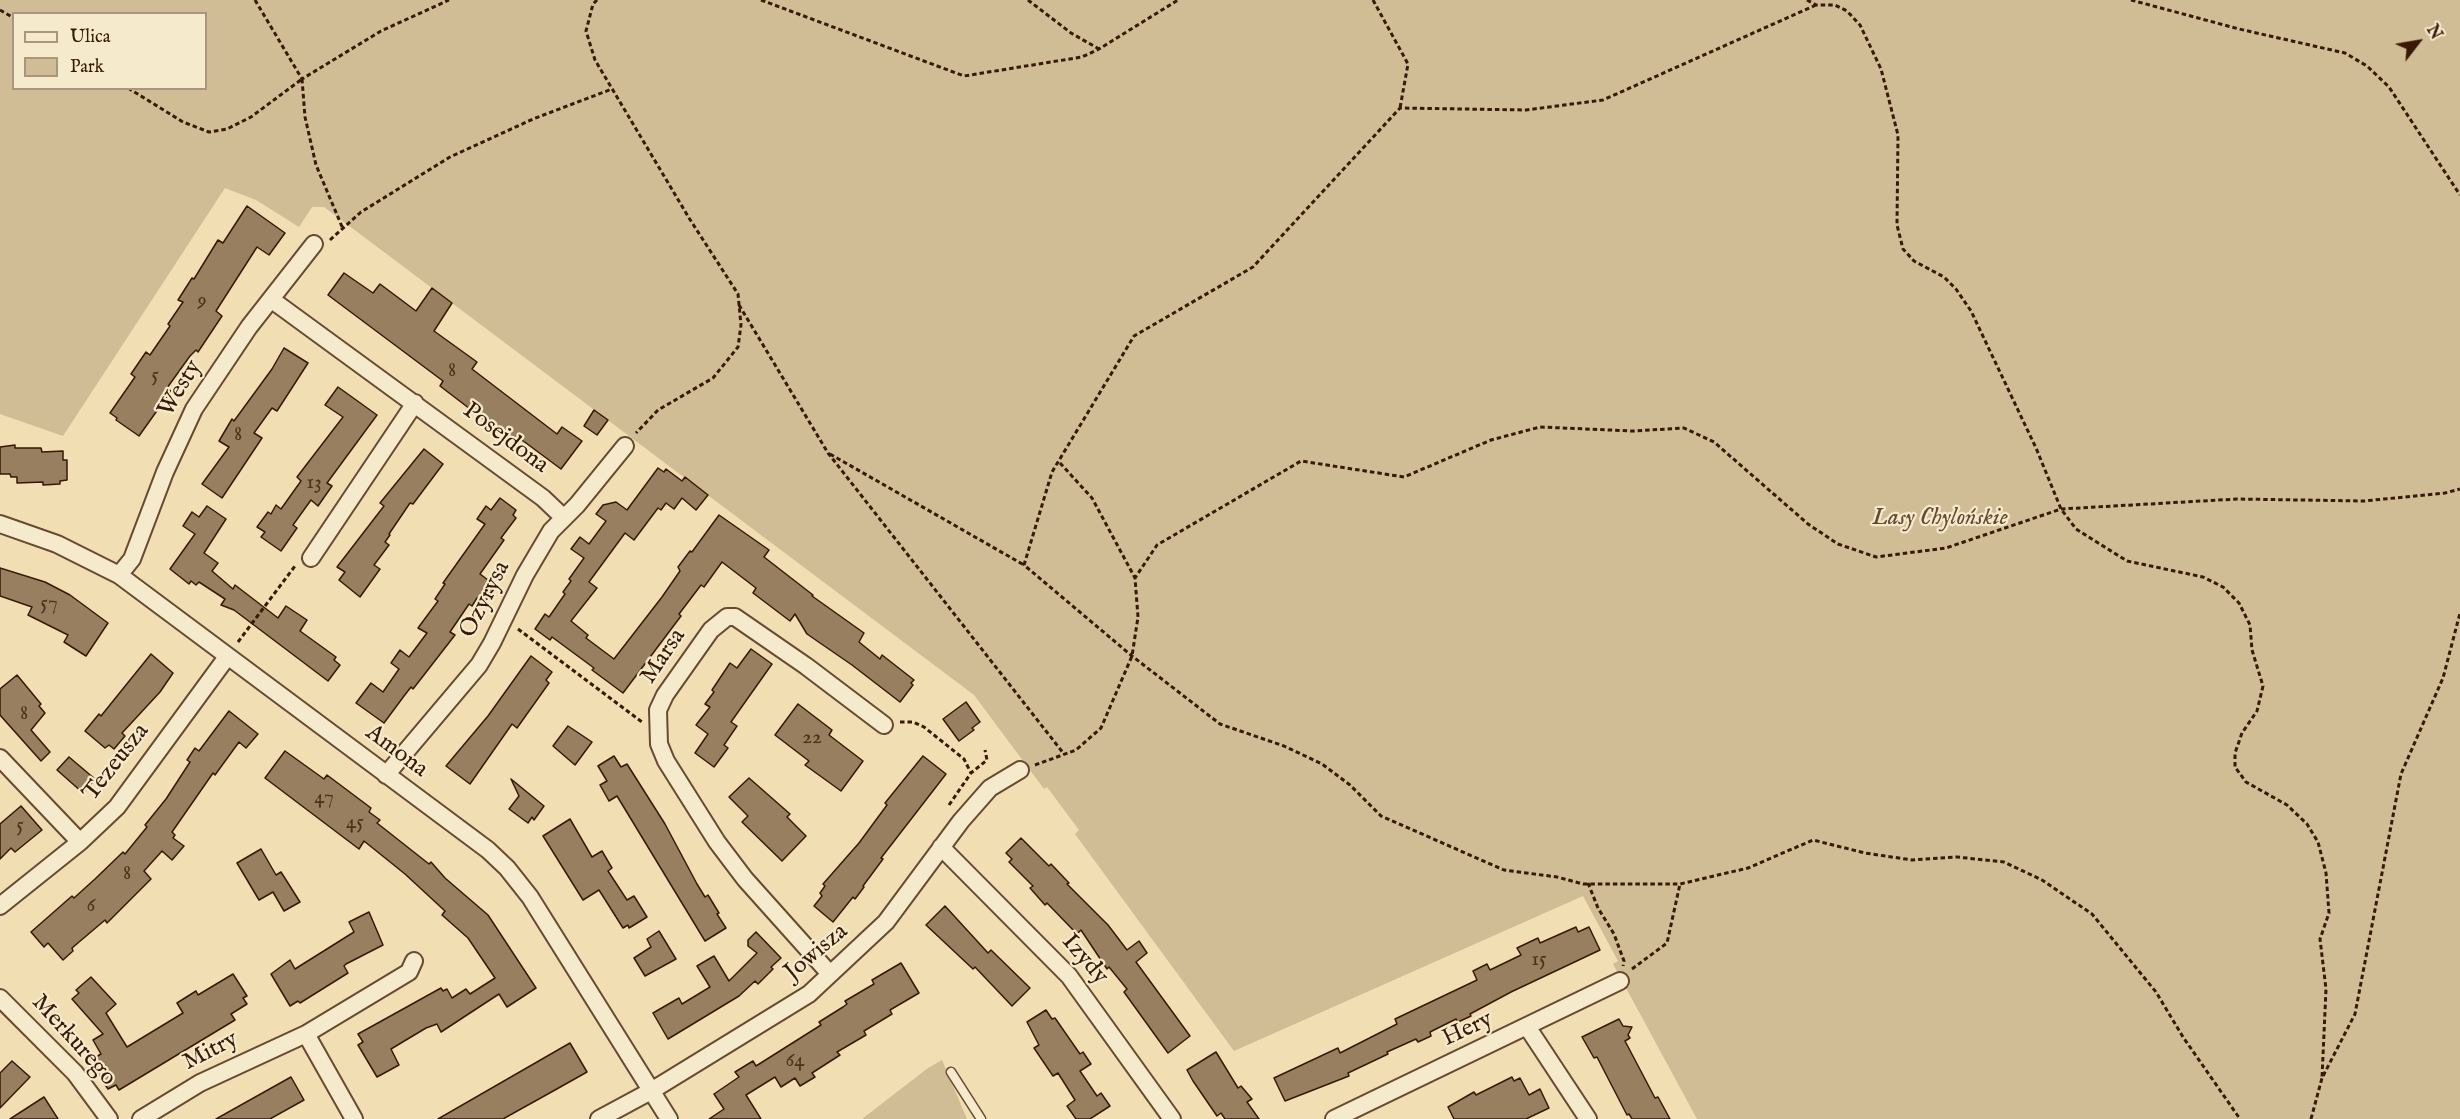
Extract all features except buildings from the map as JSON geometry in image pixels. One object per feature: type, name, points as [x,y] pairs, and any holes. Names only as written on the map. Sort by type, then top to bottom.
[{"type":"street","name":"Westy","points":[[119,575],[132,559],[165,472],[194,409],[249,327],[314,244]]},
{"type":"street","name":"Posejdona","points":[[272,300],[543,498],[564,518]]},
{"type":"street","points":[[311,558],[415,403]]},
{"type":"street","name":"Ozyrysa","points":[[386,775],[479,665],[551,531],[577,505],[625,446]]},
{"type":"street","name":"Amona","points":[[0,524],[57,544],[119,575],[488,850],[518,880],[669,1119]]},
{"type":"street","name":"Marsa","points":[[830,974],[745,879],[717,842],[666,760],[659,744],[658,710],[665,695],[711,630],[727,617],[735,618],[756,630],[884,725]]},
{"type":"street","name":"Tezeusza","points":[[0,906],[80,842],[117,807],[227,657]]},
{"type":"street","points":[[0,758],[80,842]]},
{"type":"street","name":"Jowisza","points":[[598,1119],[651,1091],[809,994],[902,905],[941,847],[990,788],[1020,770]]},
{"type":"street","name":"Izydy","points":[[941,847],[1069,976],[1172,1119]]},
{"type":"street","name":"Mitry","points":[[141,1119],[200,1083],[306,1034],[409,972],[414,961]]},
{"type":"street","name":"Hery","points":[[1334,1119],[1528,1028],[1621,979]]},
{"type":"street","name":"Merkurego","points":[[0,998],[75,1073],[109,1119]]},
{"type":"street","points":[[1528,1028],[1588,1119]]},
{"type":"street","points":[[306,1034],[354,1119]]},
{"type":"lane","points":[[951,1072],[981,1119]]},
{"type":"path","points":[[255,0],[302,79],[305,117],[316,165],[343,229]]},
{"type":"path","points":[[132,90],[183,122],[209,132],[227,129],[251,117],[302,79],[381,31],[448,0]]},
{"type":"path","points":[[597,0],[593,4],[586,31],[595,60],[738,294],[741,325],[738,347],[713,378],[658,410],[625,446]]},
{"type":"path","points":[[761,0],[964,76],[1082,57],[1099,49],[1178,0]]},
{"type":"path","points":[[1028,0],[1071,33],[1099,49]]},
{"type":"path","points":[[1023,565],[1052,472],[1134,336],[1253,267],[1400,108],[1408,64],[1373,0]]},
{"type":"path","points":[[1807,0],[1816,5]]},
{"type":"path","points":[[2131,0],[2239,29],[2345,53],[2367,66],[2389,87],[2460,195]]},
{"type":"path","points":[[1400,108],[1526,110],[1603,100],[1816,5],[1835,5],[1847,11],[1860,25],[1881,69],[1898,135],[1898,225],[1903,249],[1914,261],[1944,277],[1956,289],[1971,311],[2036,448],[2061,509],[2076,529],[2127,561],[2203,577],[2223,587],[2240,603],[2250,625],[2252,650],[2263,686],[2257,711],[2242,733],[2235,753],[2235,767],[2246,782],[2287,805],[2307,824],[2318,842],[2326,873],[2329,913],[2320,939],[2325,989],[2322,1078]]},
{"type":"path","points":[[314,244],[333,239],[361,212],[450,158],[533,119],[612,89]]},
{"type":"path","points":[[739,305],[828,453],[1064,754]]},
{"type":"path","points":[[1135,578],[1157,544],[1301,461],[1404,477],[1491,440],[1540,427],[1633,432],[1684,428],[1714,442],[1808,524],[1838,544],[1876,557],[1946,548],[2061,509],[2237,499],[2364,501],[2445,494],[2460,489]]},
{"type":"path","points":[[828,453],[1023,565],[1132,656],[1220,724],[1284,746],[1322,764],[1350,785],[1381,816],[1504,870],[1557,877],[1582,884],[1680,884],[1748,868],[1813,840],[1865,853],[1912,860],[1957,857],[2004,862],[2042,880],[2092,914],[2156,992],[2183,1037],[2240,1119]]},
{"type":"path","points":[[1020,770],[1076,750],[1101,728],[1132,656],[1138,617],[1135,578],[1092,498],[1059,463]]},
{"type":"path","points":[[227,657],[301,558],[311,558]]},
{"type":"path","points":[[2311,1119],[2322,1078],[2355,1014],[2369,930],[2401,774],[2443,678],[2460,613]]},
{"type":"path","points":[[505,619],[638,721],[657,729]]},
{"type":"path","points":[[884,725],[913,722],[924,727],[964,759],[973,772]]},
{"type":"path","points":[[1588,883],[1598,908],[1614,934],[1624,961],[1621,979]]},
{"type":"path","points":[[1621,979],[1667,943],[1680,884]]},
{"type":"green space","name":"Lasy Chylońskie","points":[[0,0],[2460,0],[2460,1119],[1697,1119],[1613,964],[1618,961],[1583,896],[1234,1051],[1075,834],[1079,830],[1047,787],[1044,789],[974,695],[324,207],[312,207],[299,227],[256,200],[225,188],[63,436],[0,414]]},
{"type":"green space","points":[[942,1060],[967,1119],[862,1119],[928,1068]]}]
